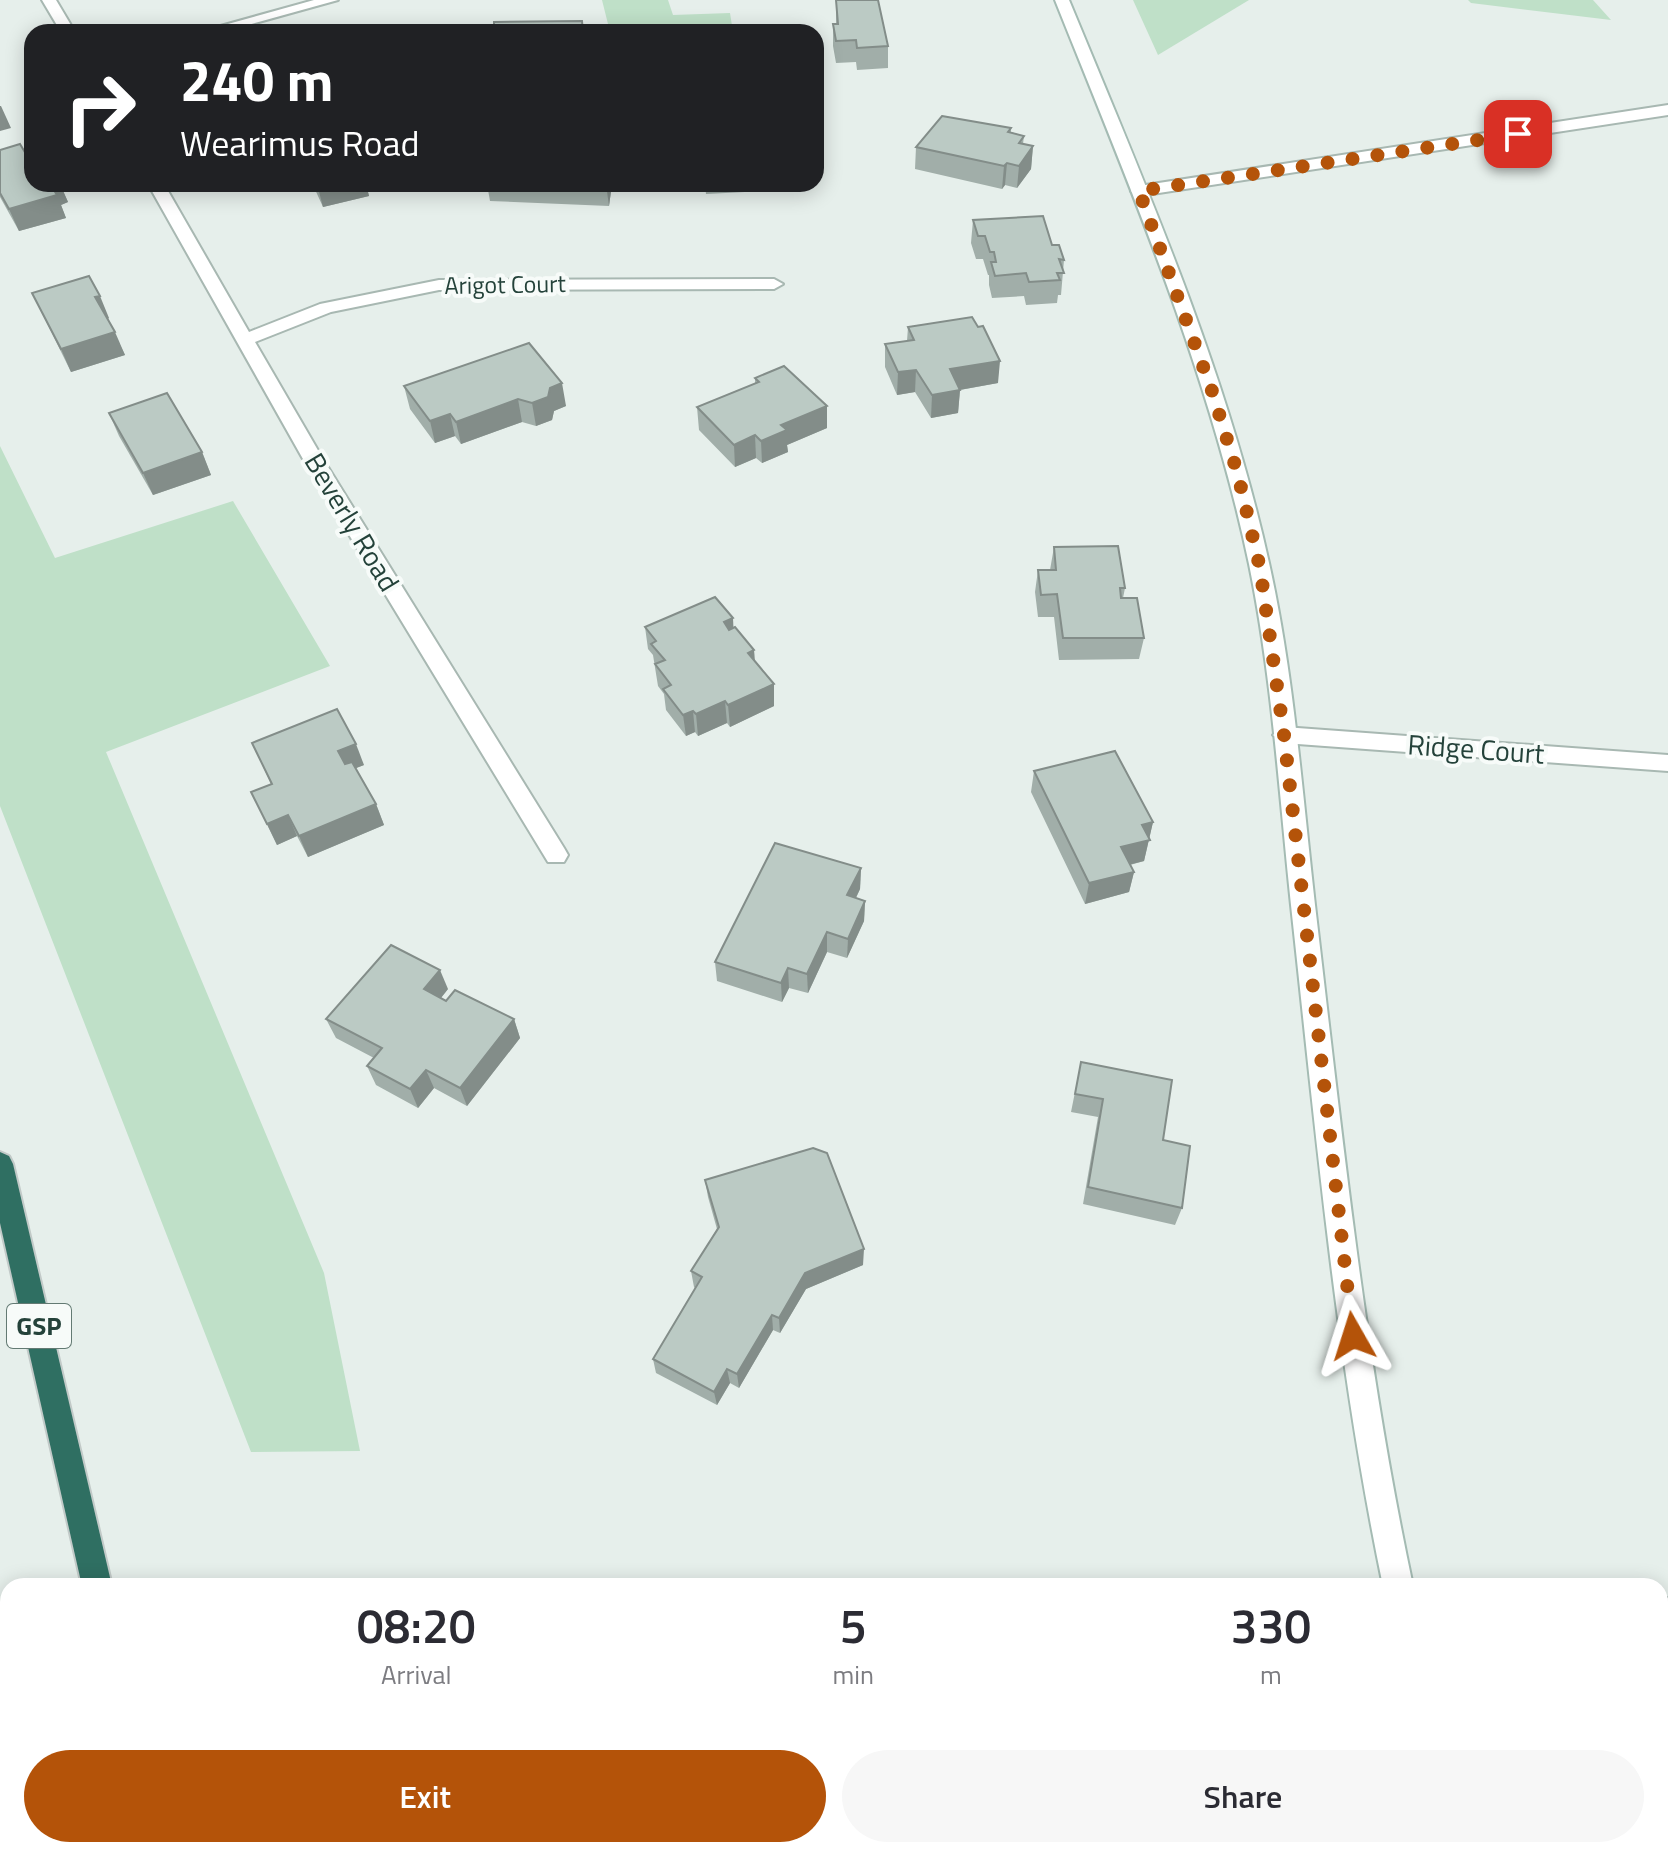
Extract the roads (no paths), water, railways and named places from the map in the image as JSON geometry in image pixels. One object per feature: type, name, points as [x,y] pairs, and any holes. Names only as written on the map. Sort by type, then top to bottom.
[{"type":"highway","name":"GSP","points":[[0,1164],[95,1578]]},
{"type":"street","points":[[49,0],[63,24]]},
{"type":"street","points":[[237,24],[331,0]]},
{"type":"street","points":[[1062,0],[1139,191],[1238,475],[1260,568],[1284,735],[1356,1366],[1396,1578]]},
{"type":"street","points":[[1139,191],[1668,110]]},
{"type":"street","name":"Beverly Road","points":[[161,192],[313,459],[556,855]]},
{"type":"street","name":"Arigot Court","points":[[245,340],[326,308],[439,285],[774,284]]},
{"type":"street","name":"Ridge Court","points":[[1284,735],[1668,763]]}]
